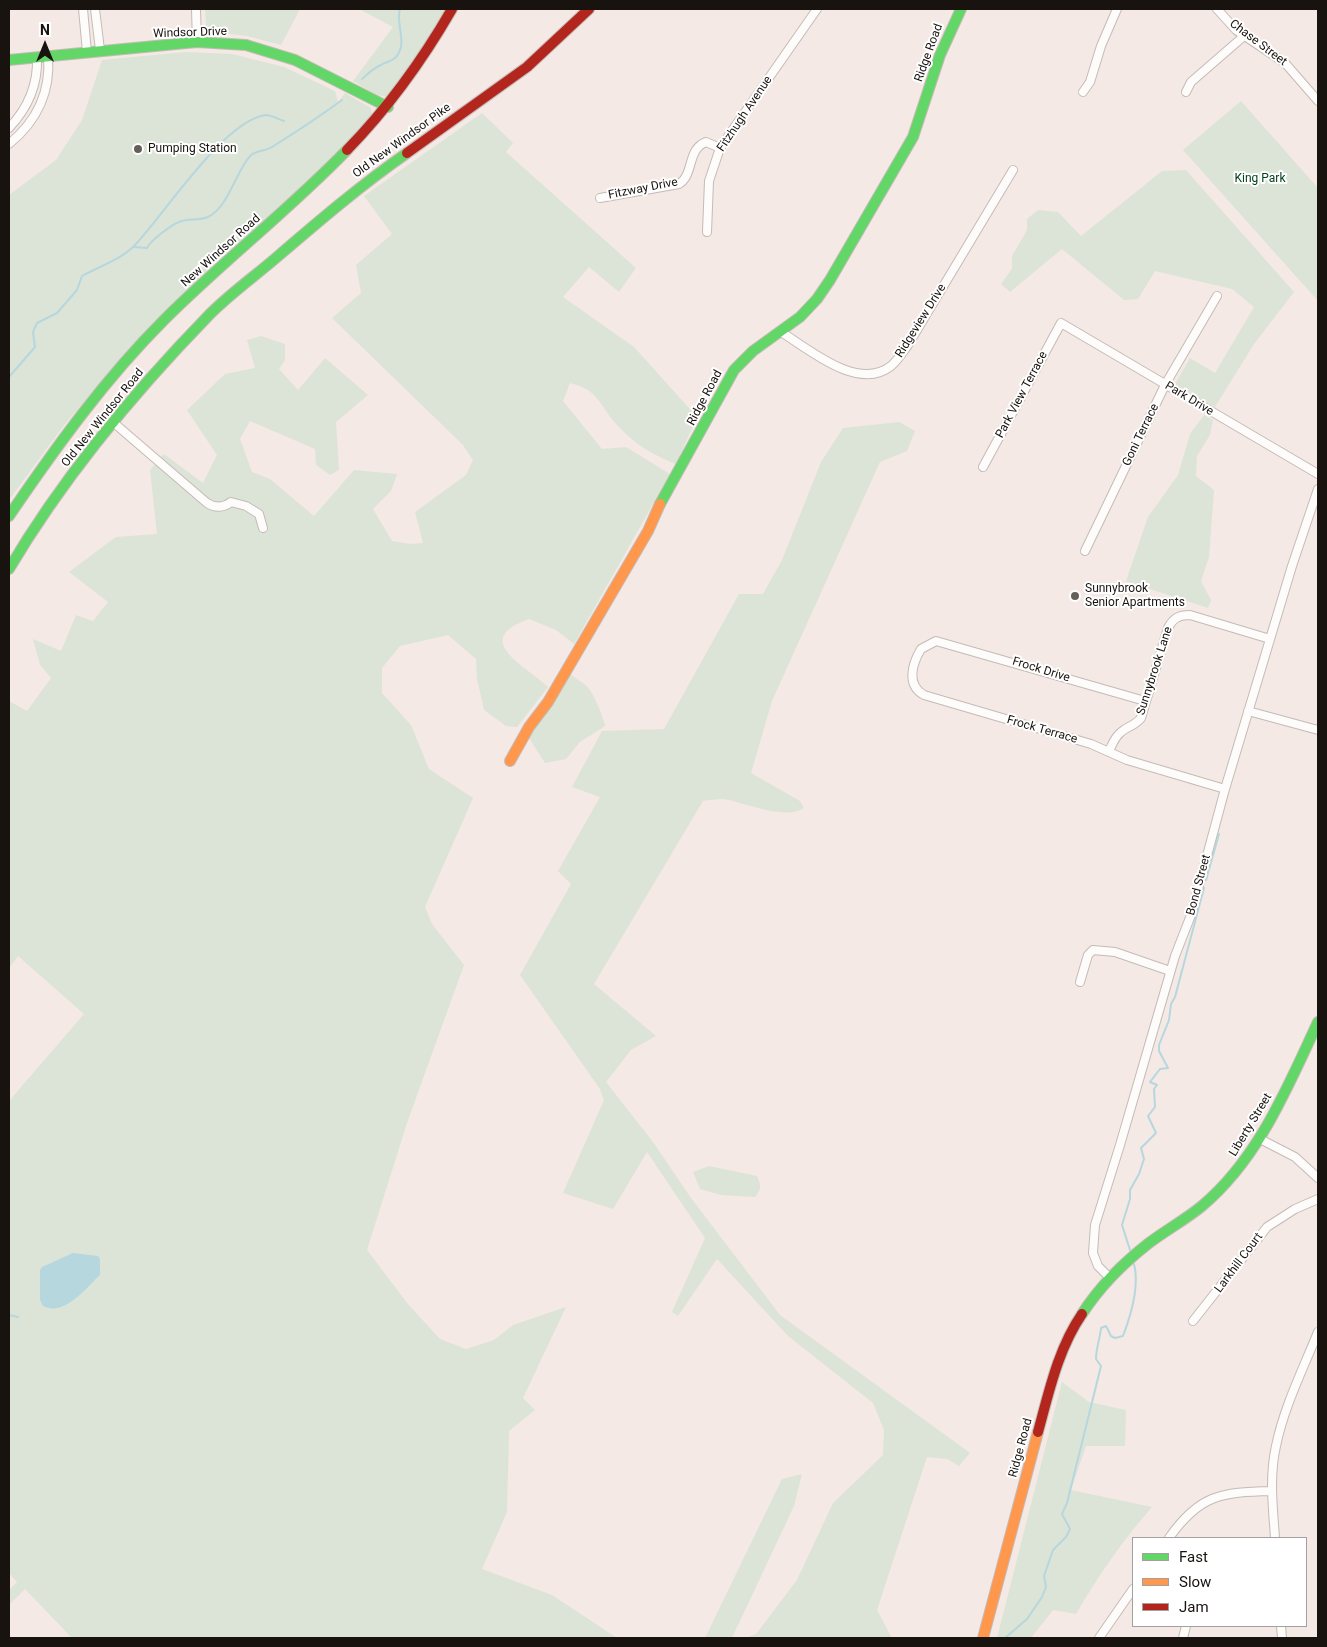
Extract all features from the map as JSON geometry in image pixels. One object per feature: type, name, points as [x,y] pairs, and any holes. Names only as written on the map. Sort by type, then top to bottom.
[{"type":"main road","name":"New Windsor Road","points":[[9,516],[49,459],[142,345],[187,298],[332,168],[388,107],[427,52],[452,9]]},
{"type":"main road","name":"Old New Windsor Pike","points":[[231,295],[367,181],[527,66],[589,9]]},
{"type":"main road","name":"Ridge Road","points":[[510,761],[529,727],[548,702],[648,531],[662,500],[734,370],[753,351],[782,332],[809,308],[822,292],[894,172],[918,125],[939,58],[961,9]]},
{"type":"main road","name":"Windsor Drive","points":[[9,60],[197,42],[246,45],[280,54],[315,69],[388,107]]},
{"type":"main road","name":"Old New Windsor Road","points":[[9,569],[40,517],[114,423],[188,337],[231,295]]},
{"type":"main road","name":"Liberty Street","points":[[1109,1277],[1149,1243],[1202,1206],[1234,1174],[1260,1139],[1278,1107],[1318,1022]]},
{"type":"main road","name":"Ridge Road","points":[[983,1638],[1060,1354],[1080,1316],[1109,1277]]},
{"type":"street","points":[[83,9],[87,52]]},
{"type":"street","points":[[95,9],[100,50]]},
{"type":"street","points":[[196,9],[197,42]]},
{"type":"street","name":"Fitzhugh Avenue","points":[[707,232],[709,181],[720,148],[817,9]]},
{"type":"street","points":[[1083,92],[1090,82],[1101,46],[1117,9]]},
{"type":"street","name":"Chase Street","points":[[1217,9],[1244,36],[1285,63],[1318,101]]},
{"type":"street","points":[[1186,92],[1191,82],[1244,36]]},
{"type":"street","points":[[9,144],[27,128],[42,102],[48,82],[48,56]]},
{"type":"street","points":[[9,128],[24,110],[30,98],[37,73],[37,58]]},
{"type":"street","name":"Fitzway Drive","points":[[600,198],[679,184],[684,181],[693,155],[700,144],[706,142],[720,148]]},
{"type":"street","name":"Ridgeview Drive","points":[[782,332],[846,371],[863,374],[873,373],[890,367],[908,345],[1013,170]]},
{"type":"street","name":"Goni Terrace","points":[[1085,551],[1165,385],[1217,296]]},
{"type":"street","name":"Park Drive","points":[[1060,323],[1318,474]]},
{"type":"street","name":"Park View Terrace","points":[[983,467],[1060,323]]},
{"type":"street","points":[[114,423],[207,503],[217,507],[226,506],[230,502],[246,506],[259,514],[263,528]]},
{"type":"street","name":"Bond Street","points":[[1109,1277],[1094,1259],[1093,1234],[1170,971],[1191,915],[1248,710],[1304,526],[1318,489]]},
{"type":"street","name":"Sunnybrook Lane","points":[[1109,751],[1120,732],[1139,720],[1168,628],[1179,616],[1190,614],[1270,639]]},
{"type":"street","name":"Frock Drive","points":[[936,641],[1145,701]]},
{"type":"street","name":"Frock Terrace","points":[[936,641],[923,646],[917,656],[912,677],[914,686],[920,693],[1091,744],[1126,760],[1225,789]]},
{"type":"street","points":[[1248,710],[1318,730]]},
{"type":"street","points":[[1080,982],[1088,954],[1093,950],[1115,952],[1170,971]]},
{"type":"street","points":[[1260,1139],[1295,1157],[1318,1178]]},
{"type":"street","name":"Larkhill Court","points":[[1193,1321],[1267,1227],[1295,1208],[1318,1200]]},
{"type":"street","points":[[1275,1537],[1272,1490],[1275,1447],[1282,1423],[1318,1332]]},
{"type":"street","points":[[1170,1537],[1183,1518],[1196,1506],[1213,1498],[1236,1492],[1272,1490]]},
{"type":"street","points":[[1099,1638],[1132,1590]]},
{"type":"green space","points":[[205,9],[300,9],[281,45],[247,36],[213,32],[206,26]]},
{"type":"green space","points":[[359,9],[446,9],[392,95],[377,95],[353,81],[393,27]]},
{"type":"green space","points":[[186,52],[232,54],[284,67],[335,91],[338,102],[345,93],[371,108],[373,117],[320,172],[216,263],[152,324],[65,424],[9,500],[9,195],[56,160],[82,120],[102,60]]},
{"type":"green space","name":"King Park","points":[[1241,101],[1318,188],[1318,301],[1183,150]]},
{"type":"green space","points":[[482,113],[513,143],[506,152],[636,268],[619,292],[589,267],[563,297],[634,347],[697,417],[676,464],[651,453],[631,439],[612,419],[593,394],[580,386],[570,383],[563,401],[602,449],[626,447],[670,474],[574,644],[556,630],[529,619],[512,627],[504,635],[503,644],[508,653],[548,687],[517,727],[506,726],[484,710],[477,679],[476,659],[448,635],[400,646],[382,668],[382,693],[411,725],[429,769],[473,798],[425,907],[432,924],[464,965],[407,1123],[367,1250],[408,1304],[440,1339],[466,1349],[494,1340],[513,1325],[566,1307],[523,1398],[535,1410],[509,1431],[507,1512],[482,1569],[552,1595],[617,1638],[72,1638],[25,1589],[9,1605],[9,1590],[17,1582],[9,1573],[9,1101],[84,1014],[18,956],[9,968],[9,701],[27,711],[51,678],[40,665],[33,639],[61,651],[76,615],[93,621],[108,602],[69,572],[116,537],[157,534],[150,470],[164,454],[203,483],[217,455],[187,410],[225,374],[255,368],[247,340],[261,336],[285,344],[285,360],[279,369],[298,390],[325,358],[368,395],[336,422],[339,470],[330,475],[316,465],[315,449],[250,421],[240,439],[252,472],[270,479],[314,516],[354,470],[397,474],[391,491],[373,509],[392,541],[410,544],[423,543],[415,512],[466,475],[473,460],[463,445],[332,318],[361,293],[356,265],[392,234],[364,196]]},
{"type":"green space","points":[[1186,170],[1294,292],[1254,344],[1215,407],[1175,384],[1190,358],[1215,373],[1254,307],[1232,289],[1155,271],[1138,299],[1124,300],[1062,249],[1010,292],[1001,284],[1012,269],[1012,256],[1027,230],[1027,219],[1038,210],[1058,212],[1081,236],[1162,171]]},
{"type":"green space","points":[[1204,415],[1213,420],[1210,435],[1197,456],[1196,476],[1214,490],[1209,557],[1201,581],[1211,600],[1208,608],[1126,581],[1148,517],[1178,475],[1190,434]]},
{"type":"green space","points":[[899,422],[915,431],[907,451],[880,462],[772,701],[751,773],[800,801],[804,808],[796,811],[776,812],[723,799],[703,801],[594,984],[656,1036],[631,1050],[606,1082],[653,1142],[691,1198],[780,1315],[970,1453],[959,1466],[947,1459],[927,1457],[877,1610],[892,1638],[745,1638],[756,1634],[797,1580],[833,1503],[883,1455],[884,1430],[873,1403],[788,1336],[717,1259],[678,1316],[672,1312],[705,1238],[647,1152],[613,1209],[563,1193],[604,1100],[600,1089],[520,975],[571,884],[558,871],[600,797],[572,787],[602,731],[664,729],[739,594],[763,594],[782,560],[821,462],[843,428]]},
{"type":"green space","points":[[570,674],[591,692],[601,712],[605,726],[580,742],[566,759],[545,763],[529,738]]},
{"type":"green space","points":[[709,1166],[757,1176],[760,1184],[759,1192],[755,1197],[721,1195],[700,1189],[693,1172]]},
{"type":"green space","points":[[1062,1382],[1089,1402],[1126,1410],[1125,1446],[1086,1446],[1071,1490],[1152,1507],[1111,1559],[1076,1614],[1053,1610],[1031,1638],[997,1638]]},
{"type":"green space","points":[[802,1474],[794,1506],[732,1638],[705,1638],[782,1479]]},
{"type":"water","points":[[73,1253],[98,1256],[100,1259],[100,1275],[74,1300],[67,1304],[59,1308],[43,1306],[40,1300],[40,1270],[42,1267]]},
{"type":"waterway","points":[[362,79],[376,68],[395,58],[399,53],[401,47],[400,9]]},
{"type":"waterway","points":[[134,247],[147,248],[156,237],[182,221],[208,217],[215,212],[227,197],[251,155],[272,147],[342,100]]},
{"type":"waterway","points":[[9,377],[35,347],[33,332],[37,323],[57,313],[77,290],[82,276],[117,259],[130,250],[214,150],[232,133],[250,121],[266,115],[284,121]]},
{"type":"waterway","points":[[1206,880],[1219,834]]},
{"type":"waterway","points":[[1130,1250],[1122,1225],[1130,1199],[1130,1190],[1139,1174],[1144,1159],[1141,1148],[1156,1133],[1148,1116],[1155,1107],[1154,1089],[1157,1085],[1150,1082],[1160,1069],[1168,1068],[1159,1051],[1159,1045],[1169,1020],[1171,1004],[1175,997],[1204,888]]},
{"type":"waterway","points":[[1005,1638],[1027,1619],[1042,1597],[1046,1587],[1044,1576],[1053,1550],[1066,1537],[1070,1529],[1062,1514],[1067,1503],[1101,1366],[1096,1359],[1101,1328],[1106,1326],[1111,1336],[1115,1338],[1123,1336],[1132,1310],[1135,1291],[1136,1273],[1134,1264]]},
{"type":"waterway","points":[[9,1315],[18,1317]]},
{"type":"traffic: fast","points":[[660,504],[734,370],[753,351],[800,317],[817,299],[830,280],[913,137],[940,55],[961,9]]},
{"type":"traffic: fast","points":[[9,60],[197,42],[246,45],[295,60],[388,107]]},
{"type":"traffic: fast","points":[[9,516],[82,414],[142,343],[186,298],[302,194],[347,150]]},
{"type":"traffic: fast","points":[[9,569],[30,534],[77,468],[128,404],[182,343],[235,292],[340,204],[407,153]]},
{"type":"traffic: fast","points":[[1082,1314],[1096,1294],[1121,1267],[1149,1243],[1202,1206],[1240,1166],[1270,1121],[1318,1022]]},
{"type":"traffic: slow","points":[[510,761],[529,727],[548,702],[648,531],[660,504]]},
{"type":"traffic: slow","points":[[983,1638],[1038,1432]]},
{"type":"traffic: jam","points":[[347,150],[404,83],[452,9]]},
{"type":"traffic: jam","points":[[407,153],[527,67],[589,9]]},
{"type":"traffic: jam","points":[[1038,1432],[1060,1356],[1082,1314]]},
{"type":"place","name":"Pumping Station","points":[[138,149]]},
{"type":"place","name":"Sunnybrook Senior Apartments","points":[[1075,596]]}]
